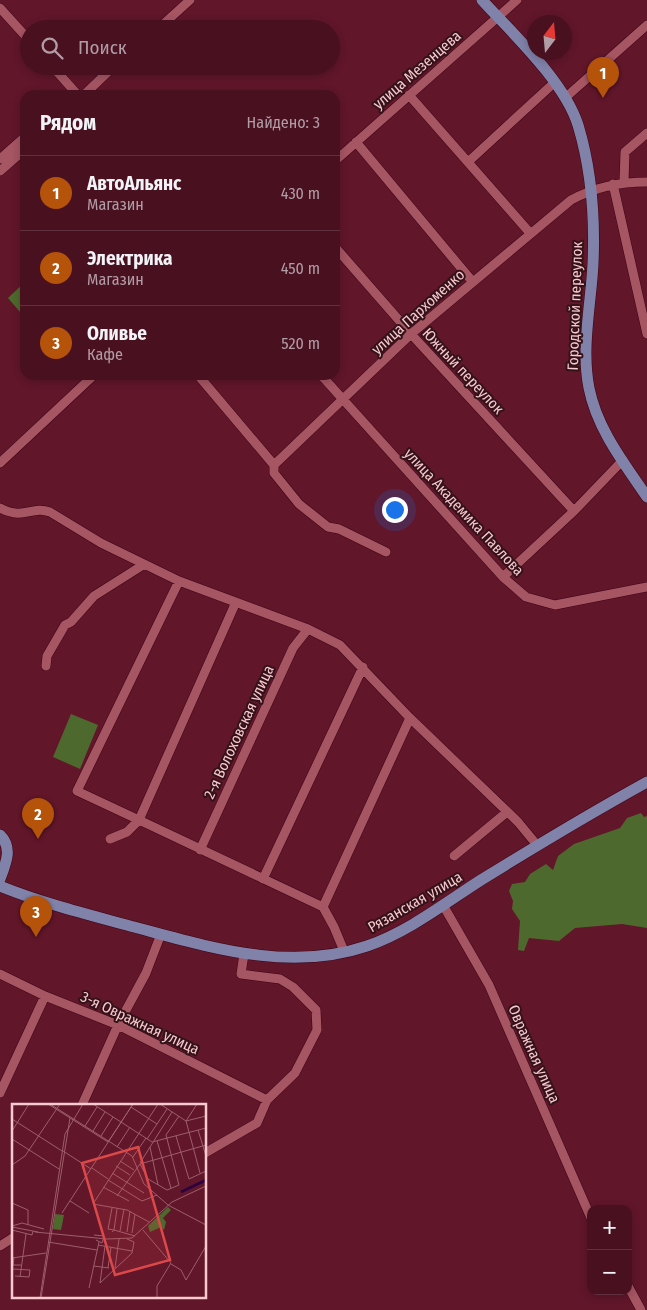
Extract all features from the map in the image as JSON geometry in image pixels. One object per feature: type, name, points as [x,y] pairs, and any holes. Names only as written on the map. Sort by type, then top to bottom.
[{"type":"main road","name":"Городской переулок","points":[[482,0],[555,82],[566,98],[578,125],[590,190],[593,263],[586,358],[589,388],[595,411],[610,442],[647,497]]},
{"type":"main road","name":"Рязанская улица","points":[[0,886],[28,897],[161,934],[244,954],[302,957],[344,951],[384,940],[537,845],[647,782]]},
{"type":"main road","points":[[0,835],[6,842],[8,851],[0,879]]},
{"type":"street","points":[[168,20],[190,0]]},
{"type":"street","name":"улица Мезенцева","points":[[340,156],[517,0]]},
{"type":"street","points":[[0,8],[20,30]]},
{"type":"street","points":[[566,98],[647,25]]},
{"type":"street","points":[[62,75],[80,90]]},
{"type":"street","points":[[86,90],[104,75]]},
{"type":"street","points":[[468,162],[555,82]]},
{"type":"street","points":[[409,95],[530,232]]},
{"type":"street","points":[[624,182],[625,152],[647,133]]},
{"type":"street","points":[[0,159],[20,141]]},
{"type":"street","points":[[356,142],[472,281]]},
{"type":"street","points":[[0,171],[20,153]]},
{"type":"street","name":"улица Пархоменко","points":[[274,465],[411,334],[530,232],[571,200],[590,190],[613,184],[647,182]]},
{"type":"street","points":[[613,184],[647,334]]},
{"type":"street","name":"Южный переулок","points":[[340,253],[411,334],[574,511]]},
{"type":"street","points":[[0,463],[89,380]]},
{"type":"street","points":[[202,380],[274,465],[274,473],[299,504],[328,526],[339,529],[386,552]]},
{"type":"street","name":"улица Академика Павлова","points":[[325,380],[503,577],[526,598],[555,605],[647,587]]},
{"type":"street","points":[[503,577],[574,511],[622,460]]},
{"type":"street","points":[[0,508],[11,514],[24,514],[44,510],[50,512],[101,543],[143,565],[179,581],[308,628],[340,645],[410,718],[518,822],[537,845]]},
{"type":"street","points":[[46,666],[47,656],[65,625],[71,622],[94,596],[143,565]]},
{"type":"street","points":[[179,581],[77,791],[323,907],[344,951]]},
{"type":"street","points":[[110,839],[127,832],[139,820],[236,602]]},
{"type":"street","name":"2-я Волоховская улица","points":[[200,850],[293,648],[308,628]]},
{"type":"street","points":[[263,879],[363,667]]},
{"type":"street","points":[[323,907],[410,718]]},
{"type":"street","points":[[454,856],[507,812]]},
{"type":"street","name":"Овражная улица","points":[[443,905],[489,985],[587,1209]]},
{"type":"street","points":[[82,1104],[118,1025],[146,973],[161,934]]},
{"type":"street","points":[[206,1152],[257,1123],[268,1100],[295,1073],[317,1030],[316,1010],[294,986],[280,979],[241,974],[244,954]]},
{"type":"street","name":"3-я Овражная улица","points":[[0,974],[45,996],[118,1025],[268,1100]]},
{"type":"street","points":[[0,1093],[45,996]]},
{"type":"street","points":[[632,1293],[641,1310]]},
{"type":"green space","points":[[20,287],[20,312],[8,298]]},
{"type":"green space","points":[[71,714],[98,725],[80,769],[53,757]]},
{"type":"green space","points":[[641,813],[644,817],[647,816],[647,928],[622,924],[575,928],[559,941],[529,938],[524,951],[518,950],[520,921],[512,909],[513,901],[509,891],[512,884],[525,882],[530,874],[546,864],[553,870],[558,856],[574,844],[620,828],[627,818]]},
{"type":"place","name":"АвтоАльянс","points":[[603,98]]},
{"type":"place","name":"Электрика","points":[[38,839]]},
{"type":"place","name":"Оливье","points":[[36,937]]}]
